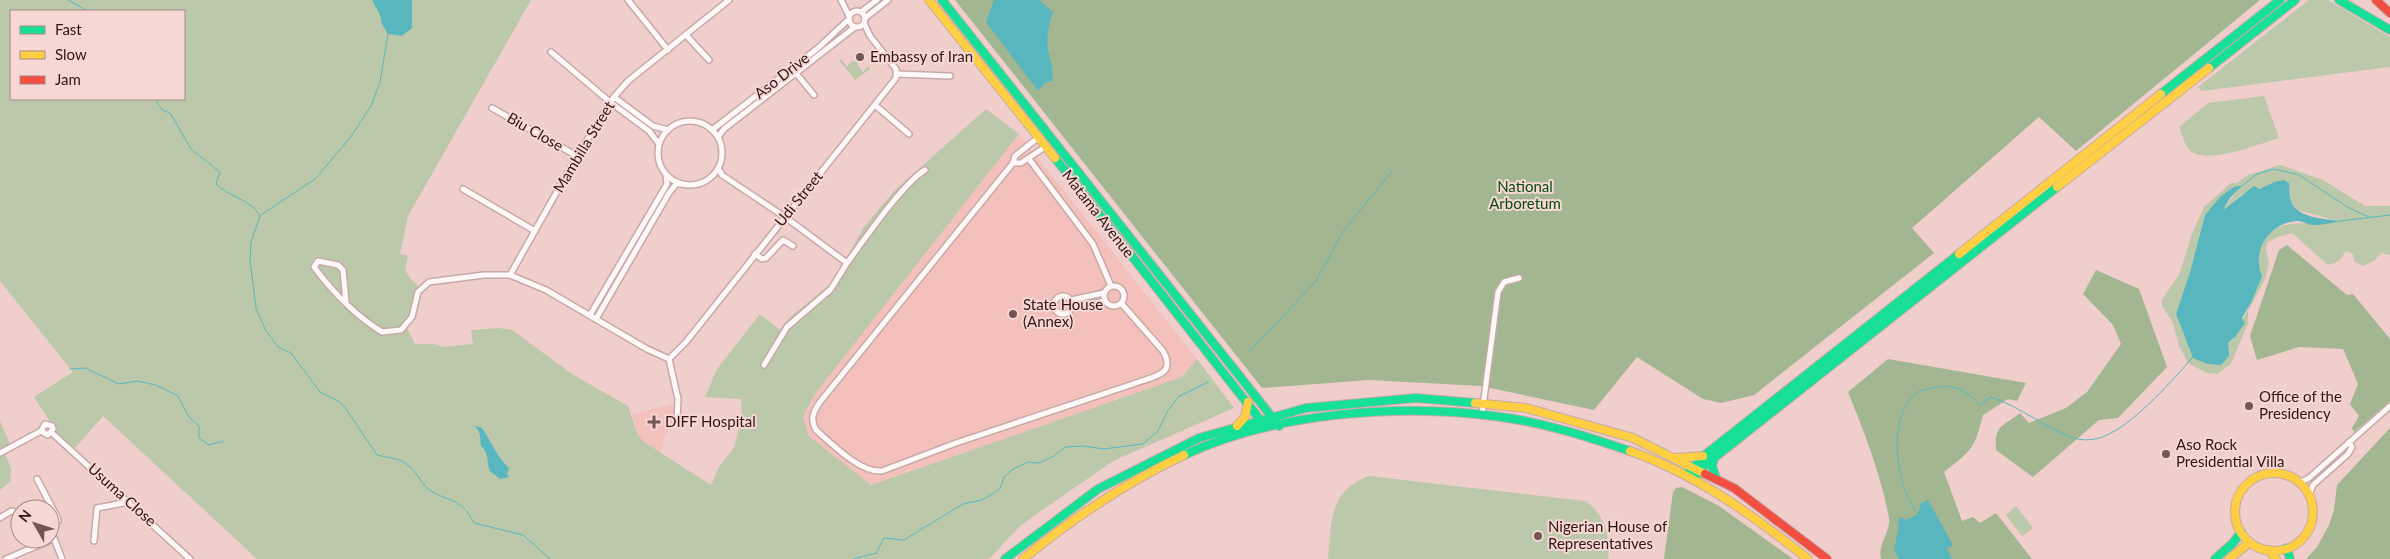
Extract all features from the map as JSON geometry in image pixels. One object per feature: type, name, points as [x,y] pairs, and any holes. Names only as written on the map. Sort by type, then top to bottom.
[{"type":"main road","name":"Matama Avenue","points":[[929,0],[1267,428]]},
{"type":"main road","name":"Matama Avenue","points":[[942,0],[1279,426]]},
{"type":"main road","points":[[1690,477],[1705,455],[2280,0]]},
{"type":"main road","points":[[1697,467],[1714,459],[2295,0]]},
{"type":"main road","points":[[2339,0],[2390,30]]},
{"type":"main road","points":[[2376,0],[2390,13]]},
{"type":"main road","points":[[1078,188],[1086,182]]},
{"type":"main road","points":[[1005,559],[1076,502],[1130,469],[1164,452],[1260,418],[1364,399],[1432,398],[1483,402],[1576,419],[1634,438],[1697,467],[1716,478],[1766,510],[1827,559]]},
{"type":"main road","points":[[1237,426],[1245,416],[1248,402]]},
{"type":"main road","points":[[1023,559],[1069,523],[1144,475],[1216,443],[1267,428],[1364,411],[1431,410],[1482,414],[1543,424],[1582,434],[1645,455],[1690,477],[1761,520],[1808,559]]},
{"type":"main road","points":[[1676,458],[1694,458],[1705,455]]},
{"type":"main road","points":[[1714,459],[1712,466],[1716,478]]},
{"type":"main road","points":[[2274,473],[2287,475],[2298,481],[2309,494],[2312,510],[2310,526],[2297,543],[2287,548],[2269,550],[2250,542],[2241,532],[2235,512],[2236,501],[2249,482],[2261,475],[2274,473]]},
{"type":"main road","points":[[2215,559],[2233,543],[2241,532]]},
{"type":"main road","points":[[2229,559],[2250,542]]},
{"type":"main road","points":[[2287,548],[2290,559]]},
{"type":"main road","points":[[2269,550],[2276,559]]},
{"type":"street","points":[[628,0],[668,50]]},
{"type":"street","name":"Mambilla Street","points":[[510,275],[577,156],[612,100],[628,81],[729,0]]},
{"type":"street","points":[[858,11],[877,0]]},
{"type":"street","points":[[865,21],[888,0]]},
{"type":"street","points":[[843,2],[858,11],[865,21],[870,36],[897,74],[950,76]]},
{"type":"street","points":[[843,2],[850,24],[870,36]]},
{"type":"street","name":"Aso Drive","points":[[712,130],[818,48],[849,17],[858,11]]},
{"type":"street","name":"Aso Drive","points":[[718,137],[724,129],[795,72],[865,21]]},
{"type":"street","points":[[686,35],[709,60]]},
{"type":"street","points":[[551,52],[649,131],[659,144],[660,163],[666,174],[667,184],[590,315]]},
{"type":"street","points":[[795,72],[814,95]]},
{"type":"street","name":"Udi Street","points":[[669,359],[686,342],[786,217],[875,105],[897,74]]},
{"type":"street","points":[[612,100],[653,126],[668,130]]},
{"type":"street","points":[[875,105],[909,134]]},
{"type":"street","name":"Biu Close","points":[[492,108],[577,156]]},
{"type":"street","points":[[596,319],[669,192],[676,184],[701,183],[712,176],[718,168],[722,153],[718,137],[712,130],[701,123],[688,121],[676,124],[668,130],[659,144]]},
{"type":"street","points":[[1036,140],[1015,156],[1013,163],[820,402],[812,418],[816,430],[863,467],[874,472],[882,471],[1165,372],[1168,367],[1163,351],[1121,302]]},
{"type":"street","points":[[1013,163],[1021,163],[1029,159],[1042,148]]},
{"type":"street","points":[[1029,159],[1093,244],[1111,286]]},
{"type":"street","points":[[718,168],[722,175],[786,217],[847,263]]},
{"type":"street","points":[[764,365],[787,327],[831,289],[847,263],[916,176],[925,170]]},
{"type":"street","points":[[666,174],[681,184]]},
{"type":"street","points":[[463,189],[535,231]]},
{"type":"street","points":[[755,254],[762,259],[766,258],[783,240],[792,246]]},
{"type":"street","points":[[346,302],[343,270],[338,265],[318,261],[315,268],[346,302],[371,325],[382,332],[401,330],[412,317],[418,292],[428,282],[484,275],[510,275],[546,290],[647,349],[669,359],[678,399],[677,419]]},
{"type":"street","points":[[1482,414],[1498,292],[1504,282],[1519,278]]},
{"type":"street","points":[[1071,300],[1104,293],[1111,286]]},
{"type":"street","points":[[1104,293],[1105,301],[1112,306],[1121,302],[1124,297],[1122,291],[1118,287],[1111,286]]},
{"type":"street","points":[[1072,308],[1071,300],[1067,296],[1061,296],[1056,299],[1054,305],[1056,310],[1062,314],[1068,313],[1072,308],[1105,301]]},
{"type":"street","points":[[2298,481],[2309,478],[2390,406]]},
{"type":"street","points":[[0,453],[41,431],[42,427],[48,424],[52,426],[52,433],[44,435],[41,431]]},
{"type":"street","name":"Usuma Close","points":[[52,433],[190,559]]},
{"type":"street","points":[[2309,494],[2313,485],[2348,454],[2352,447],[2349,442]]},
{"type":"street","points":[[37,479],[48,499]]},
{"type":"street","points":[[94,541],[97,508],[129,502]]},
{"type":"street","points":[[8,505],[10,509]]},
{"type":"street","points":[[6,559],[30,549]]},
{"type":"shaded area","points":[[1019,134],[1197,359],[1182,377],[871,485],[809,436],[803,417],[815,394]]},
{"type":"shaded area","name":"DIFF Hospital","points":[[672,404],[674,411],[671,429],[665,435],[660,454],[640,439],[632,415]]},
{"type":"green space","points":[[0,0],[531,0],[408,216],[400,254],[408,256],[405,270],[419,287],[414,296],[410,313],[404,323],[415,344],[434,344],[443,347],[473,344],[471,330],[499,328],[512,330],[572,374],[628,406],[638,435],[644,442],[711,485],[719,467],[734,448],[742,417],[741,399],[705,397],[717,369],[760,314],[780,330],[789,318],[833,282],[864,227],[894,191],[986,109],[1019,134],[815,394],[803,417],[809,436],[871,485],[1182,377],[1197,359],[1234,408],[1113,461],[1021,525],[989,559],[257,559],[103,416],[75,448],[58,434],[34,397],[73,372],[0,281]]},
{"type":"green space","name":"National Arboretum","points":[[955,0],[2260,0],[2076,151],[2039,117],[1912,228],[1934,253],[1754,395],[1721,403],[1703,399],[1637,357],[1594,410],[1481,386],[1369,380],[1262,388]]},
{"type":"green space","points":[[2309,0],[2328,0],[2390,37],[2390,67],[2201,91],[2198,87]]},
{"type":"green space","points":[[862,50],[865,53],[860,54],[862,60],[857,64],[863,72],[868,66],[870,69],[855,80],[839,60],[841,59],[847,67],[852,61],[855,62],[855,56]]},
{"type":"green space","points":[[2264,96],[2279,138],[2221,155],[2199,155],[2187,147],[2179,127],[2208,103]]},
{"type":"green space","points":[[2280,165],[2323,180],[2365,206],[2390,206],[2390,255],[2381,253],[2374,261],[2363,266],[2354,261],[2353,254],[2346,251],[2339,261],[2328,265],[2292,233],[2267,243],[2266,251],[2269,262],[2265,279],[2248,311],[2248,323],[2231,364],[2217,374],[2207,373],[2188,363],[2179,346],[2173,323],[2162,306],[2162,299],[2179,275],[2193,231],[2204,207],[2231,183],[2237,183],[2248,175]],"holes":[[[2273,182],[2289,183],[2291,201],[2297,210],[2339,221],[2285,225],[2268,233],[2260,246],[2252,300],[2235,336],[2230,342],[2221,347],[2193,358],[2176,314],[2190,272],[2205,215],[2242,185],[2221,212],[2242,194]]]},
{"type":"green space","points":[[2287,245],[2347,295],[2353,294],[2390,339],[2390,401],[2354,432],[2352,428],[2359,416],[2350,404],[2358,384],[2343,349],[2299,347],[2257,360],[2250,336],[2279,250]]},
{"type":"green space","points":[[2096,270],[2139,289],[2167,367],[2118,418],[2099,420],[2033,477],[1996,450],[1998,431],[2020,413],[2029,423],[2066,408],[2087,392],[2121,344],[2113,325],[2083,294]]},
{"type":"green space","points":[[1888,359],[2026,383],[2017,401],[2008,399],[1983,415],[1977,436],[1971,448],[1961,459],[1944,472],[1962,521],[1973,517],[1980,523],[1996,513],[2032,559],[1881,559],[1881,548],[1889,523],[1886,502],[1866,438],[1848,392]]},
{"type":"green space","points":[[0,421],[13,451],[5,454],[11,468],[10,482],[0,490]]},
{"type":"green space","points":[[2390,428],[2390,559],[2306,559],[2317,547],[2329,525],[2334,510],[2337,485]]},
{"type":"green space","points":[[1369,476],[1585,501],[1597,512],[1605,526],[1609,551],[1608,559],[1328,559],[1332,521],[1339,500],[1356,483]]},
{"type":"green space","points":[[1682,487],[1719,506],[1793,559],[1664,559],[1673,492],[1676,488]]},
{"type":"green space","points":[[2016,506],[2033,528],[2022,536],[2006,515]]},
{"type":"water","points":[[372,0],[412,0],[412,28],[402,36],[388,34]]},
{"type":"water","points":[[994,0],[1039,0],[1053,12],[1047,40],[1052,68],[1052,81],[1045,83],[1038,91],[986,22]]},
{"type":"water","points":[[2284,180],[2289,183],[2291,200],[2298,211],[2319,218],[2341,221],[2311,225],[2298,221],[2279,226],[2271,232],[2261,247],[2259,266],[2262,276],[2252,301],[2242,318],[2245,323],[2228,343],[2229,356],[2221,365],[2208,364],[2193,358],[2176,314],[2190,272],[2205,215],[2221,196],[2234,187],[2243,185],[2230,198],[2223,210],[2254,186],[2259,189],[2274,182]]},
{"type":"water","points":[[471,425],[482,428],[509,468],[507,474],[509,477],[500,479],[490,471],[487,455],[481,446],[477,428]]},
{"type":"water","points":[[1928,500],[1953,545],[1947,549],[1952,559],[1899,559],[1894,549],[1899,526],[1898,521],[1900,517],[1906,520],[1918,514],[1921,503]]},
{"type":"waterway","points":[[68,0],[86,10]]},
{"type":"waterway","points":[[261,215],[315,179],[350,138],[371,106],[380,82],[388,34]]},
{"type":"waterway","points":[[156,100],[162,110],[170,113],[191,149],[220,172],[216,184],[252,206],[260,216],[251,242],[250,260],[256,308],[265,329],[278,347],[291,353],[320,392],[340,402],[377,455],[399,460],[407,464],[428,489],[460,504],[474,523],[523,535],[550,559]]},
{"type":"waterway","points":[[2243,185],[2257,174],[2274,169],[2299,175],[2349,208],[2369,217]]},
{"type":"waterway","points":[[1250,351],[1316,281],[1344,230],[1393,170]]},
{"type":"waterway","points":[[2340,221],[2390,215]]},
{"type":"waterway","points":[[1918,513],[1910,501],[1904,486],[1899,469],[1897,451],[1901,417],[1908,403],[1918,392],[1948,386],[1954,387],[1969,395],[1980,405],[1991,397],[2013,406],[2063,434],[2083,440],[2093,439],[2111,433],[2132,418],[2155,398],[2193,357]]},
{"type":"waterway","points":[[70,369],[85,368],[119,384],[137,381],[156,385],[178,396],[189,417],[199,426],[199,438],[209,445],[223,441]]},
{"type":"waterway","points":[[853,559],[876,553],[884,538],[904,540],[963,504],[982,500],[1000,489],[1004,477],[1013,469],[1028,462],[1039,463],[1054,456],[1065,447],[1083,446],[1104,449],[1143,444],[1158,431],[1167,412],[1178,397],[1208,382]]},
{"type":"traffic: fast","points":[[942,0],[1279,426]]},
{"type":"traffic: fast","points":[[2161,94],[2280,0]]},
{"type":"traffic: fast","points":[[2209,68],[2295,0]]},
{"type":"traffic: fast","points":[[2339,0],[2390,30]]},
{"type":"traffic: fast","points":[[1055,158],[1265,426]]},
{"type":"traffic: fast","points":[[1694,478],[1705,465],[2057,187]]},
{"type":"traffic: fast","points":[[1686,475],[1705,455],[1959,254]]},
{"type":"traffic: fast","points":[[1005,559],[1098,489],[1199,438],[1306,408],[1416,398],[1475,403]]},
{"type":"traffic: fast","points":[[1184,455],[1220,440],[1299,420],[1340,415],[1422,411],[1501,417],[1534,423],[1567,431],[1630,451]]},
{"type":"traffic: fast","points":[[1714,459],[1712,466],[1716,478]]},
{"type":"traffic: fast","points":[[2215,559],[2233,543],[2241,532]]},
{"type":"traffic: fast","points":[[2287,548],[2290,559]]},
{"type":"traffic: slow","points":[[929,0],[1055,158]]},
{"type":"traffic: slow","points":[[2057,187],[2209,68]]},
{"type":"traffic: slow","points":[[1959,254],[2161,94]]},
{"type":"traffic: slow","points":[[1237,426],[1245,417],[1248,402]]},
{"type":"traffic: slow","points":[[1475,403],[1526,408],[1633,438],[1705,474]]},
{"type":"traffic: slow","points":[[1630,451],[1654,460],[1701,484],[1767,527],[1808,559]]},
{"type":"traffic: slow","points":[[1023,559],[1061,529],[1120,489],[1184,455]]},
{"type":"traffic: slow","points":[[1676,458],[1703,456]]},
{"type":"traffic: slow","points":[[2274,473],[2289,476],[2301,485],[2310,497],[2313,512],[2310,527],[2301,539],[2289,548],[2274,551],[2259,548],[2247,539],[2238,527],[2235,512],[2238,497],[2247,485],[2259,476],[2274,473]]},
{"type":"traffic: slow","points":[[2229,559],[2250,542]]},
{"type":"traffic: slow","points":[[2269,550],[2276,559]]},
{"type":"traffic: jam","points":[[2376,0],[2390,13]]},
{"type":"traffic: jam","points":[[1705,474],[1734,488],[1827,559]]},
{"type":"place","name":"Embassy of Iran","points":[[860,57]]},
{"type":"place","name":"State House (Annex)","points":[[1013,314]]},
{"type":"place","name":"Office of the Presidency","points":[[2249,406]]},
{"type":"place","name":"DIFF Hospital","points":[[654,422]]},
{"type":"place","name":"Aso Rock Presidential Villa","points":[[2166,454]]},
{"type":"place","name":"Nigerian House of Representatives","points":[[1538,536]]}]
